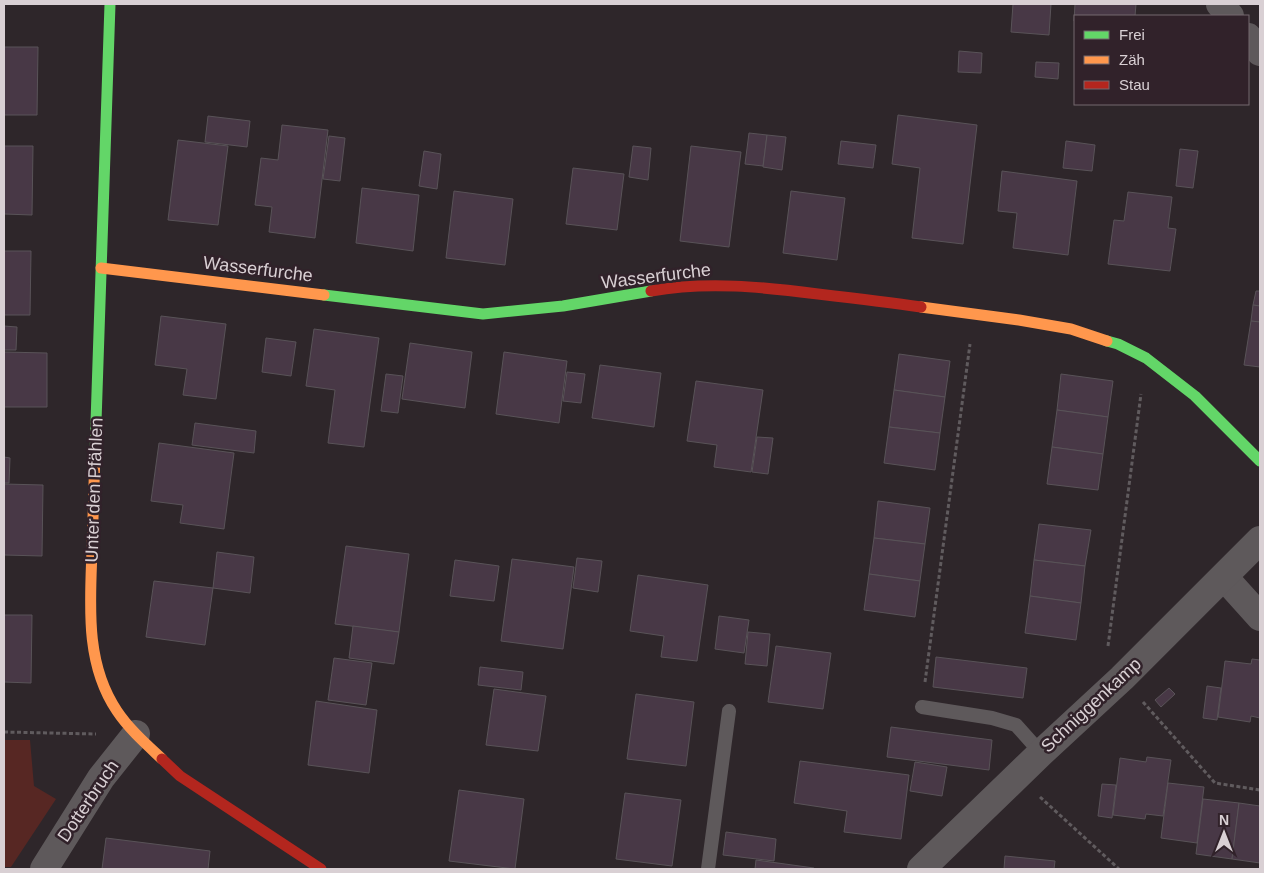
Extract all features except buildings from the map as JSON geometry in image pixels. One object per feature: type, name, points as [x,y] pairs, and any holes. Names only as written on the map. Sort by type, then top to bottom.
[{"type":"street","name":"Unter den Pfählen","points":[[110,4],[90,604],[91,631],[96,661],[104,686],[117,711],[136,734],[180,776],[321,869]]},
{"type":"street","points":[[1220,4],[1229,15]]},
{"type":"street","points":[[1249,38],[1260,52]]},
{"type":"street","name":"Wasserfurche","points":[[101,268],[483,314],[563,306],[673,287],[717,285],[763,287],[974,314],[1071,329],[1118,344],[1146,358],[1196,396],[1260,461]]},
{"type":"street","name":"Schniggenkamp","points":[[921,869],[1041,752],[1122,678],[1260,540]]},
{"type":"street","points":[[1224,577],[1260,617]]},
{"type":"street","name":"Dotterbruch","points":[[44,869],[101,778],[136,734]]},
{"type":"lane","points":[[922,707],[992,718],[1016,726],[1041,752]]},
{"type":"lane","points":[[708,869],[729,711]]},
{"type":"path","points":[[922,707],[974,314]]},
{"type":"path","points":[[1146,358],[1107,657],[1122,678],[1215,783],[1260,790]]},
{"type":"path","points":[[4,732],[136,734]]},
{"type":"path","points":[[1017,776],[1119,869]]},
{"type":"shaded area","points":[[4,740],[30,740],[34,786],[56,799],[11,867],[4,867]]},
{"type":"traffic: fast","points":[[95,452],[110,4]]},
{"type":"traffic: fast","points":[[324,295],[483,314],[563,306],[651,291]]},
{"type":"traffic: fast","points":[[1107,341],[1118,344],[1146,358],[1195,396],[1260,461]]},
{"type":"traffic: slow","points":[[101,268],[324,295]]},
{"type":"traffic: slow","points":[[921,307],[1071,329],[1107,341]]},
{"type":"traffic: slow","points":[[95,452],[91,592],[94,654],[99,674],[117,711],[132,730],[162,759]]},
{"type":"traffic: jam","points":[[651,291],[693,286],[756,287],[921,307]]},
{"type":"traffic: jam","points":[[162,759],[180,776],[321,869]]}]
